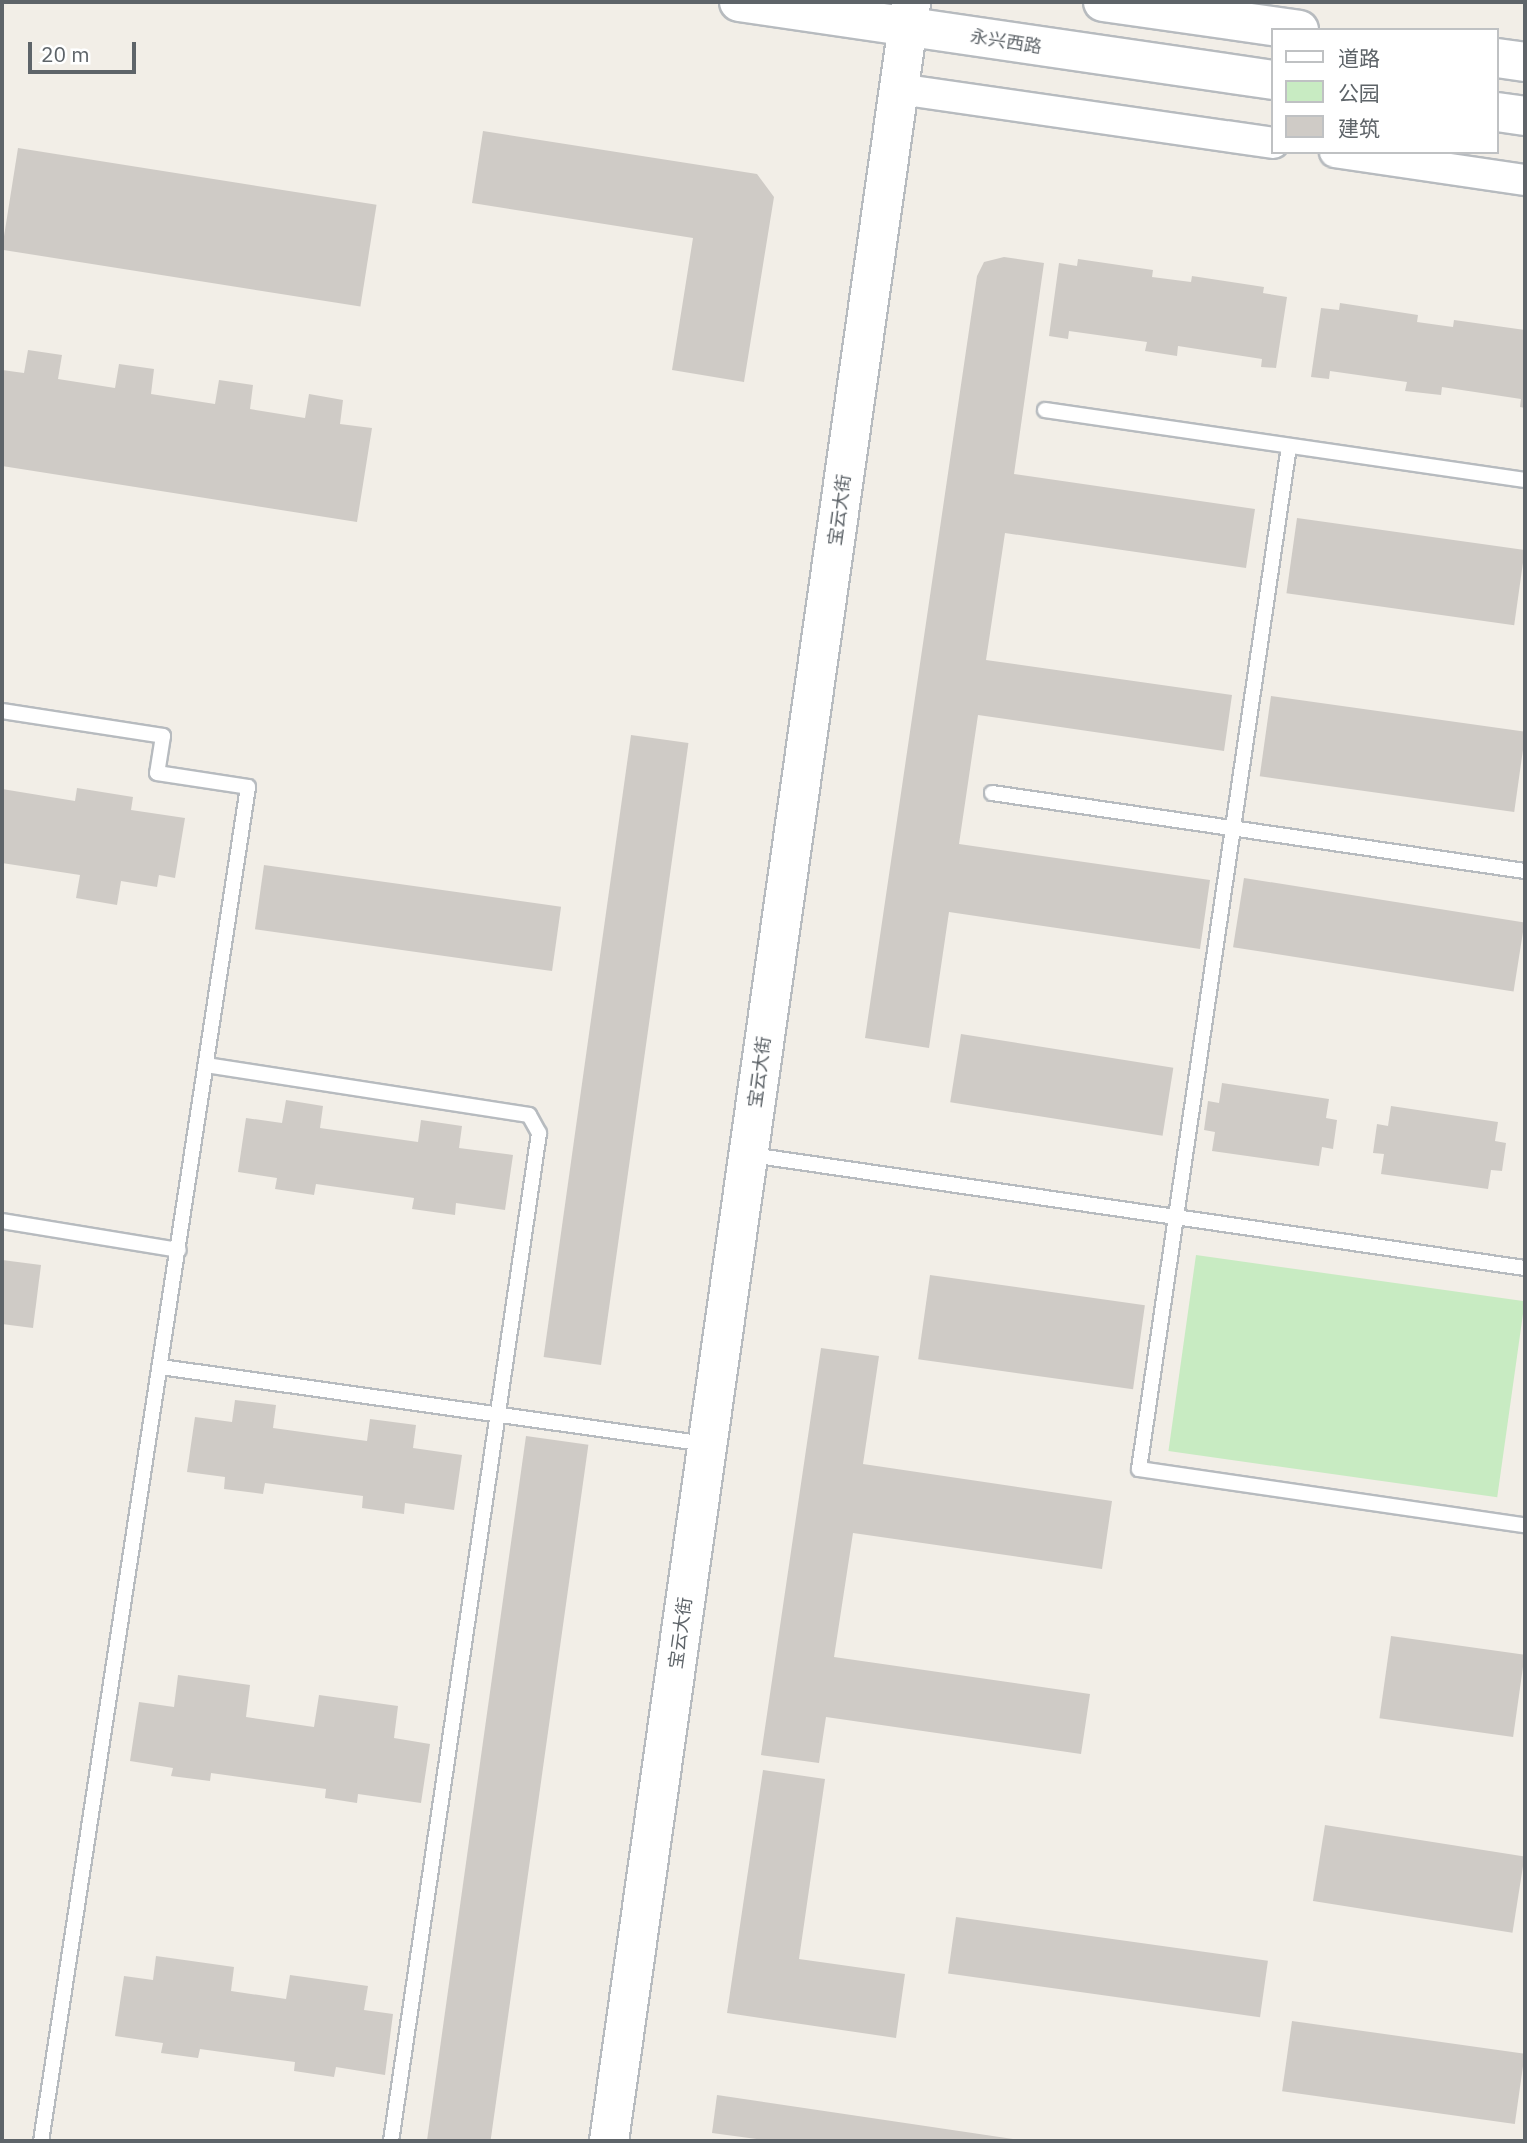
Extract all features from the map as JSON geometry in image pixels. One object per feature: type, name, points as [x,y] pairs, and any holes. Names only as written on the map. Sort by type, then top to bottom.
[{"type":"street","name":"永兴西路","points":[[739,2],[910,15],[1272,80]]},
{"type":"street","points":[[1103,2],[1285,28]]},
{"type":"street","name":"宝云大街","points":[[609,2141],[910,15]]},
{"type":"street","points":[[1499,58],[1525,62]]},
{"type":"street","points":[[899,89],[1272,143]]},
{"type":"street","points":[[1499,112],[1525,116]]},
{"type":"street","points":[[1349,154],[1525,180]]},
{"type":"lane","points":[[1045,410],[1525,480]]},
{"type":"lane","points":[[1289,446],[1139,1469],[1525,1525]]},
{"type":"lane","points":[[2,711],[163,736],[157,773],[248,787],[41,2141]]},
{"type":"lane","points":[[992,793],[1525,871]]},
{"type":"lane","points":[[206,1065],[529,1115],[539,1133],[391,2141]]},
{"type":"lane","points":[[748,1154],[1525,1268]]},
{"type":"lane","points":[[2,1221],[178,1250]]},
{"type":"lane","points":[[161,1367],[707,1444]]},
{"type":"green space","points":[[1196,1255],[1525,1301],[1497,1497],[1168,1451]]},
{"type":"building","points":[[483,131],[757,174],[774,197],[744,382],[672,370],[693,238],[472,203]]},
{"type":"building","points":[[18,148],[377,205],[360,307],[2,250]]},
{"type":"building","points":[[1004,257],[1044,263],[1014,474],[1255,509],[1246,568],[1005,533],[986,660],[1232,695],[1224,751],[978,715],[959,844],[1210,880],[1200,949],[949,912],[929,1048],[865,1038],[977,276],[984,262]]},
{"type":"building","points":[[1078,259],[1153,270],[1152,277],[1191,282],[1192,276],[1264,287],[1263,293],[1287,297],[1276,368],[1261,367],[1262,359],[1178,346],[1177,356],[1145,351],[1147,342],[1069,331],[1068,339],[1049,336],[1059,263],[1077,266]]},
{"type":"building","points":[[1340,303],[1418,315],[1417,322],[1453,327],[1454,320],[1525,330],[1525,408],[1520,407],[1521,399],[1442,387],[1441,395],[1405,391],[1407,382],[1330,371],[1329,379],[1311,377],[1321,308],[1339,310]]},
{"type":"building","points":[[28,350],[62,355],[58,379],[115,388],[119,364],[154,369],[151,394],[215,404],[219,380],[253,385],[250,409],[305,418],[309,394],[343,400],[340,424],[372,428],[357,522],[2,466],[2,370],[24,373]]},
{"type":"building","points":[[1297,518],[1525,550],[1514,625],[1286,593]]},
{"type":"building","points":[[1271,696],[1525,732],[1514,812],[1260,776]]},
{"type":"building","points":[[631,735],[688,743],[601,1365],[544,1357]]},
{"type":"building","points":[[77,788],[133,797],[131,810],[185,818],[175,878],[159,875],[157,887],[121,881],[117,905],[76,898],[80,875],[2,863],[2,789],[75,801]]},
{"type":"building","points":[[264,865],[561,907],[552,971],[255,929]]},
{"type":"building","points":[[1244,878],[1525,922],[1514,992],[1233,947]]},
{"type":"building","points":[[961,1034],[1173,1068],[1163,1136],[950,1102]]},
{"type":"building","points":[[1222,1083],[1329,1099],[1326,1118],[1337,1120],[1333,1149],[1322,1147],[1319,1166],[1212,1151],[1215,1132],[1204,1130],[1208,1101],[1219,1103]]},
{"type":"building","points":[[286,1100],[323,1106],[320,1128],[418,1142],[421,1120],[462,1126],[459,1148],[513,1155],[505,1210],[456,1203],[455,1215],[412,1209],[414,1198],[316,1184],[314,1195],[275,1189],[277,1178],[238,1172],[246,1118],[282,1123]]},
{"type":"building","points":[[1391,1106],[1498,1122],[1495,1141],[1506,1143],[1502,1171],[1491,1170],[1488,1189],[1381,1174],[1384,1154],[1373,1153],[1377,1124],[1388,1126]]},
{"type":"building","points":[[2,1260],[41,1265],[33,1328],[2,1324]]},
{"type":"building","points":[[930,1275],[1145,1305],[1133,1389],[918,1359]]},
{"type":"building","points":[[821,1348],[879,1356],[863,1464],[1112,1501],[1102,1569],[853,1533],[834,1657],[1090,1694],[1081,1754],[826,1717],[819,1763],[761,1755]]},
{"type":"building","points":[[235,1400],[276,1405],[273,1428],[367,1441],[370,1419],[416,1425],[413,1448],[462,1455],[454,1510],[405,1503],[404,1514],[362,1508],[363,1496],[265,1483],[263,1494],[224,1489],[225,1477],[187,1472],[195,1417],[232,1422]]},
{"type":"building","points":[[526,1436],[588,1445],[491,2141],[427,2141]]},
{"type":"building","points":[[1391,1636],[1525,1655],[1513,1737],[1379,1718]]},
{"type":"building","points":[[178,1675],[250,1685],[246,1717],[314,1727],[319,1695],[398,1706],[394,1738],[430,1744],[421,1803],[358,1794],[357,1803],[325,1798],[326,1789],[211,1773],[210,1781],[171,1776],[173,1768],[130,1761],[139,1702],[174,1707]]},
{"type":"building","points":[[763,1770],[825,1779],[799,1959],[905,1974],[896,2038],[727,2013]]},
{"type":"building","points":[[1325,1825],[1525,1857],[1512,1933],[1313,1901]]},
{"type":"building","points":[[956,1917],[1268,1961],[1260,2017],[948,1973]]},
{"type":"building","points":[[156,1956],[234,1967],[231,1991],[286,1999],[290,1975],[368,1986],[364,2010],[393,2014],[385,2075],[336,2067],[334,2077],[294,2071],[295,2062],[200,2049],[198,2058],[161,2053],[163,2043],[115,2036],[124,1976],[153,1980]]},
{"type":"building","points":[[1292,2021],[1525,2054],[1515,2124],[1282,2091]]},
{"type":"building","points":[[717,2095],[1020,2141],[771,2141],[712,2133]]}]
